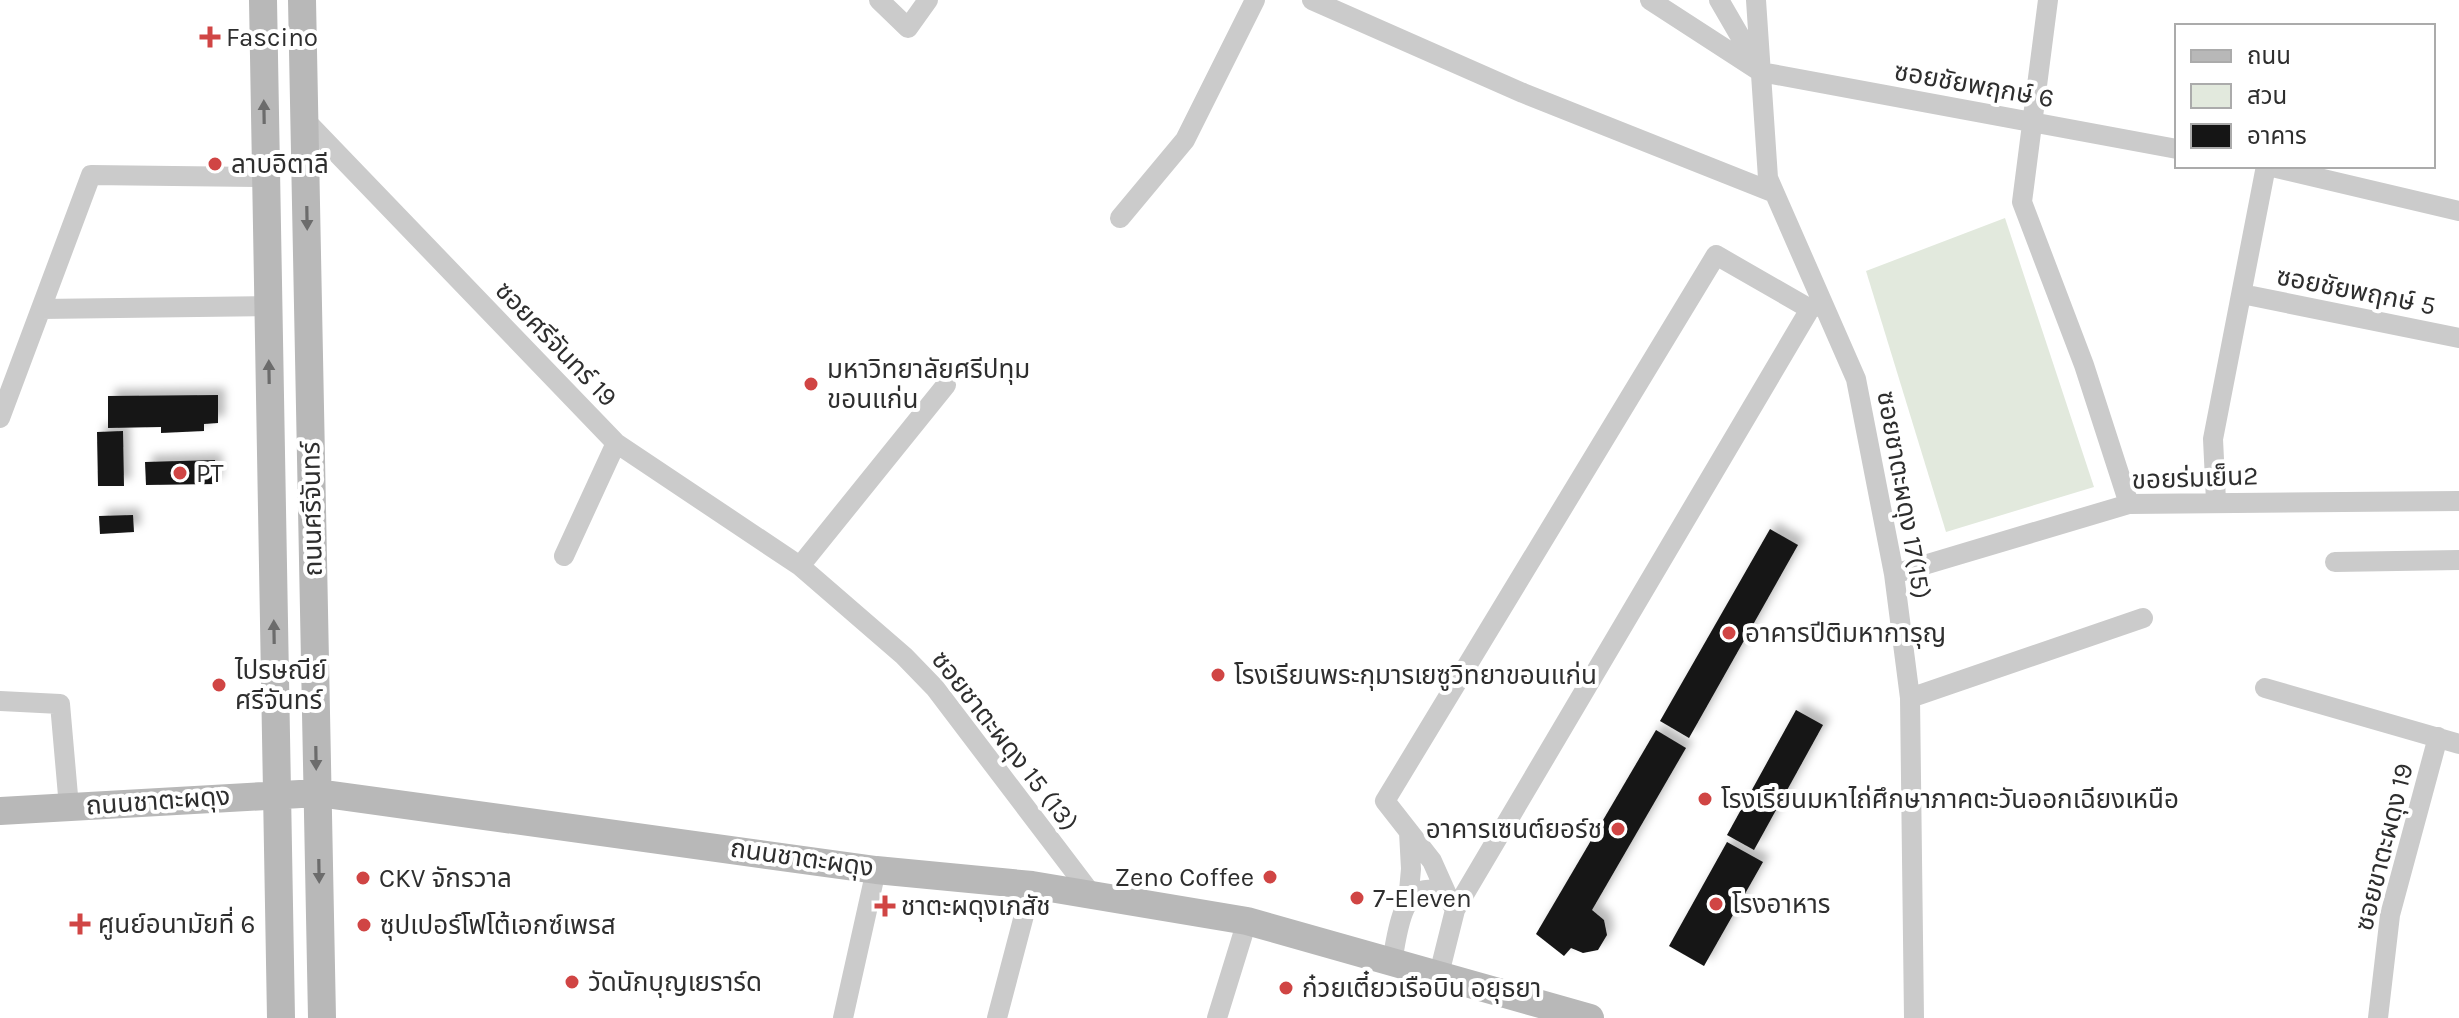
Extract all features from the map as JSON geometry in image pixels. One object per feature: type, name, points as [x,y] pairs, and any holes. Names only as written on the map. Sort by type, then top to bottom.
[{"type":"main road","name":"ถนนศรีจันทร์","points":[[263,0],[281,1018]]},
{"type":"main road","name":"ถนนศรีจันทร์","points":[[302,0],[322,1018]]},
{"type":"main road","name":"ถนนชาตะผดุง","points":[[0,811],[318,793],[876,870],[1090,892],[1247,921],[1439,974],[1525,1010],[1590,1018]]},
{"type":"street","points":[[879,0],[908,28],[928,0]]},
{"type":"street","points":[[1120,218],[1185,140],[1255,0]]},
{"type":"street","points":[[1312,0],[1523,93],[1772,192]]},
{"type":"street","points":[[1650,0],[1761,72]]},
{"type":"street","points":[[1719,0],[1761,72]]},
{"type":"street","name":"ซอยชาตะผดุง 17(15)","points":[[1756,0],[1768,178],[1818,306],[1856,379],[1894,574],[1910,698],[1914,1018]]},
{"type":"street","points":[[2048,0],[2022,202],[2084,365],[2129,504]]},
{"type":"street","name":"ซอยชัยพฤกษ์ 6","points":[[1761,72],[2175,149]]},
{"type":"street","name":"ซอยศรีจันทร์ 19","points":[[306,121],[616,443],[800,566]]},
{"type":"street","points":[[2216,501],[2213,439],[2267,168]]},
{"type":"street","points":[[2276,168],[2459,211]]},
{"type":"street","points":[[0,418],[91,175],[265,177]]},
{"type":"street","points":[[1439,974],[1452,904],[1818,306],[1716,255],[1385,801],[1432,861],[1452,904]]},
{"type":"street","name":"ซอยชัยพฤกษ์ 5","points":[[2242,294],[2459,338]]},
{"type":"street","points":[[41,309],[268,306]]},
{"type":"street","points":[[800,566],[946,385]]},
{"type":"street","points":[[564,556],[616,443]]},
{"type":"street","name":"ขอยร่มเย็น2","points":[[1894,574],[2129,504],[2459,501]]},
{"type":"street","points":[[2335,562],[2459,560]]},
{"type":"street","name":"ซอยชาตะผดุง 15 (13)","points":[[800,566],[935,688],[1090,892]]},
{"type":"street","points":[[1910,698],[2143,618]]},
{"type":"street","points":[[2265,688],[2453,738]]},
{"type":"street","points":[[0,701],[60,704],[69,807]]},
{"type":"street","name":"ซอยขาตะผดุง 19","points":[[2378,1018],[2390,915],[2453,738]]},
{"type":"street","points":[[1392,961],[1408,902],[1411,869],[1409,832]]},
{"type":"street","points":[[843,1018],[876,870]]},
{"type":"street","points":[[997,1018],[1032,885]]},
{"type":"street","points":[[1408,902],[1425,890],[1438,891],[1452,904]]},
{"type":"street","points":[[1217,1018],[1247,921]]},
{"type":"green space","points":[[2005,218],[2094,487],[1946,532],[1866,271]]},
{"type":"building","points":[[218,395],[218,423],[204,424],[204,431],[161,433],[161,427],[108,428],[108,396]]},
{"type":"building","points":[[123,431],[124,486],[98,486],[97,432]]},
{"type":"building","name":"PT","points":[[215,460],[216,484],[146,485],[145,462]]},
{"type":"building","points":[[133,515],[134,532],[100,534],[99,516]]},
{"type":"building","name":"อาคารปีติมหาการุญ","points":[[1770,529],[1798,545],[1689,738],[1660,721]]},
{"type":"building","points":[[1796,710],[1823,725],[1754,850],[1727,835]]},
{"type":"building","name":"อาคารเซนต์ยอร์ช","points":[[1656,730],[1686,748],[1592,910],[1604,920],[1607,935],[1598,950],[1583,953],[1571,948],[1564,956],[1536,934]]},
{"type":"building","name":"โรงอาหาร","points":[[1727,842],[1763,862],[1704,966],[1669,946]]},
{"type":"place","name":"Fascino","points":[[210,37]]},
{"type":"place","name":"ลาบอิตาลี","points":[[215,164]]},
{"type":"place","name":"มหาวิทยาลัยศรีปทุม ขอนแก่น","points":[[811,384]]},
{"type":"place","name":"PT","points":[[180,473]]},
{"type":"place","name":"อาคารปีติมหาการุญ","points":[[1729,633]]},
{"type":"place","name":"โรงเรียนพระกุมารเยซูวิทยาขอนแก่น","points":[[1218,675]]},
{"type":"place","name":"ไปรษณีย์ ศรีจันทร์","points":[[219,685]]},
{"type":"place","name":"โรงเรียนมหาไถ่ศึกษาภาคตะวันออกเฉียงเหนือ","points":[[1705,799]]},
{"type":"place","name":"อาคารเซนต์ยอร์ช","points":[[1618,829]]},
{"type":"place","name":"Zeno Coffee","points":[[1270,877]]},
{"type":"place","name":"CKV จักรวาล","points":[[363,878]]},
{"type":"place","name":"7-Eleven","points":[[1357,898]]},
{"type":"place","name":"โรงอาหาร","points":[[1716,904]]},
{"type":"place","name":"ชาตะผดุงเภสัช","points":[[885,906]]},
{"type":"place","name":"ศูนย์อนามัยที่ 6","points":[[80,924]]},
{"type":"place","name":"ซุปเปอร์โฟโต้เอกซ์เพรส","points":[[364,925]]},
{"type":"place","name":"วัดนักบุญเยราร์ด","points":[[572,982]]},
{"type":"place","name":"ก๋วยเตี๋ยวเรือบิน อยุธยา","points":[[1286,988]]}]
